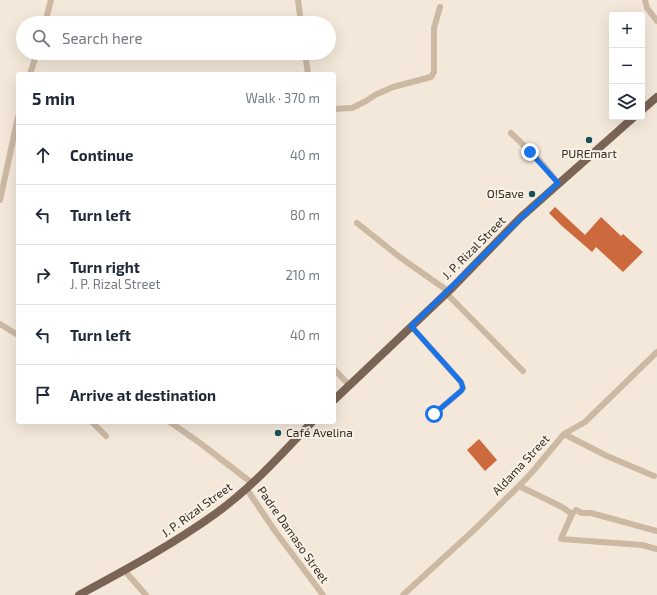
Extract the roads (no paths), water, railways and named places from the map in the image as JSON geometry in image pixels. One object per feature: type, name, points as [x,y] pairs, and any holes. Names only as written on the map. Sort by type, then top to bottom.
[{"type":"main road","points":[[645,107],[657,97]]},
{"type":"main road","name":"J. P. Rizal Street","points":[[336,398],[447,292],[520,218],[631,120]]},
{"type":"main road","name":"J. P. Rizal Street","points":[[79,595],[167,546],[215,514],[249,485],[310,424]]},
{"type":"street","points":[[47,16],[51,0]]},
{"type":"street","points":[[298,0],[300,16]]},
{"type":"street","points":[[642,0],[657,21]]},
{"type":"street","points":[[645,0],[647,8]]},
{"type":"street","points":[[336,109],[352,108],[393,87],[430,77],[434,72],[434,28],[440,7]]},
{"type":"street","points":[[31,72],[35,60]]},
{"type":"street","points":[[306,60],[308,72]]},
{"type":"street","points":[[0,200],[1,186],[16,125]]},
{"type":"street","points":[[511,133],[540,162],[558,183]]},
{"type":"street","points":[[357,223],[447,292],[523,371]]},
{"type":"street","points":[[0,324],[16,334]]},
{"type":"street","points":[[411,326],[461,382],[463,388],[434,414]]},
{"type":"street","name":"Aldama Street","points":[[403,595],[468,536],[519,486],[564,434],[585,422],[657,352]]},
{"type":"street","points":[[336,371],[349,385]]},
{"type":"street","points":[[94,424],[106,436]]},
{"type":"street","name":"Padre Damaso Street","points":[[173,424],[200,443],[249,485],[275,531],[323,595]]},
{"type":"street","points":[[564,434],[607,456],[654,476]]},
{"type":"street","points":[[519,486],[562,507],[572,514]]},
{"type":"street","points":[[657,531],[591,513],[582,513],[576,510],[572,514],[561,539],[642,544],[657,549]]},
{"type":"street","points":[[124,570],[146,595]]},
{"type":"place","name":"PUREmart","points":[[589,140]]},
{"type":"place","name":"O!Save","points":[[532,194]]},
{"type":"place","name":"Café Avelina","points":[[278,433]]}]
